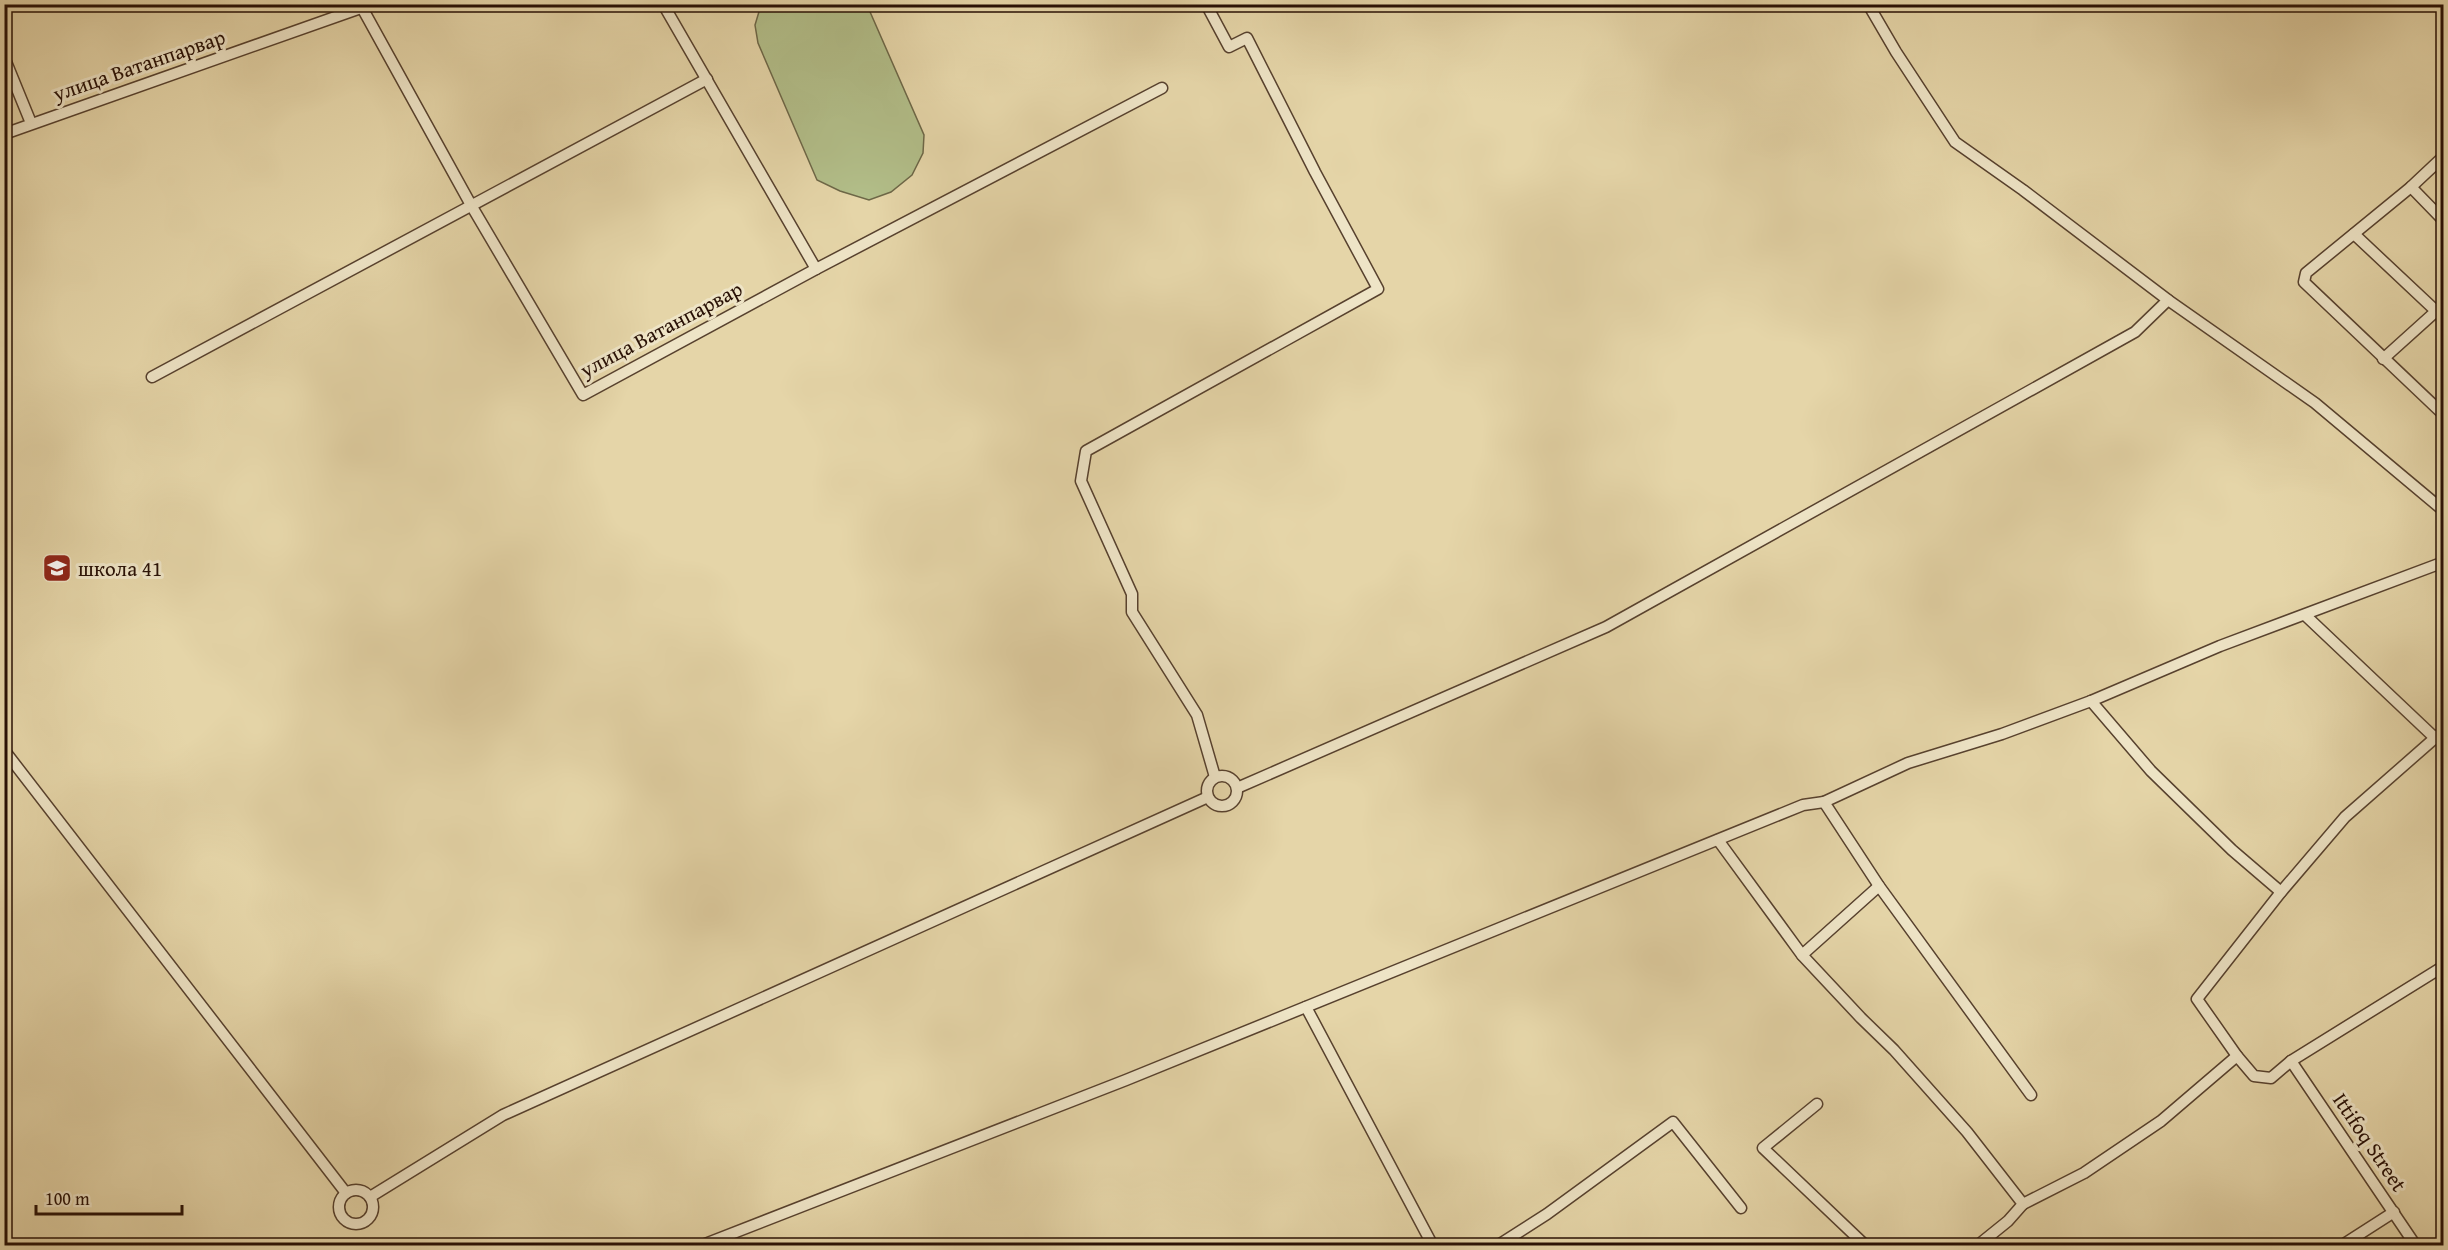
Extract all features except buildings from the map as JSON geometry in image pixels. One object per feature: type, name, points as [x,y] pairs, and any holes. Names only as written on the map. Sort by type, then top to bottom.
[{"type":"street","points":[[663,4],[816,269],[1162,88]]},
{"type":"street","points":[[1206,4],[1229,46],[1247,38],[1378,289],[1086,451],[1081,481],[1132,594],[1132,612],[1197,715],[1215,777]]},
{"type":"street","points":[[1868,4],[1955,142],[2023,190],[2168,300],[2315,404],[2444,511]]},
{"type":"street","name":"улица Ватанпарвар","points":[[4,134],[343,10],[364,6],[471,205],[583,395],[816,269]]},
{"type":"street","points":[[4,57],[31,123]]},
{"type":"street","points":[[152,377],[707,80]]},
{"type":"street","points":[[2444,156],[2306,273],[2304,282],[2444,415]]},
{"type":"street","points":[[2410,187],[2444,221]]},
{"type":"street","points":[[2354,234],[2440,307],[2383,359]]},
{"type":"street","points":[[1237,788],[1606,627],[2135,332],[2168,300]]},
{"type":"street","points":[[700,1245],[1126,1080],[1803,806],[1824,802],[1908,763],[2002,734],[2220,646],[2444,562]]},
{"type":"street","points":[[2305,615],[2439,735],[2345,818],[2281,892],[2197,999],[2254,1076],[2271,1078],[2291,1061],[2444,966]]},
{"type":"street","points":[[2091,700],[2151,771],[2232,850],[2281,892]]},
{"type":"street","points":[[4,750],[346,1193]]},
{"type":"street","points":[[1215,777],[1229,777],[1237,788],[1236,798],[1224,806],[1215,804],[1208,797],[1208,784],[1215,777]]},
{"type":"street","points":[[370,1197],[503,1116],[1208,797]]},
{"type":"street","points":[[1824,802],[1879,886],[2031,1095]]},
{"type":"street","points":[[1718,840],[1802,955],[1902,1058],[1967,1132],[2024,1204]]},
{"type":"street","points":[[1802,955],[1879,886]]},
{"type":"street","points":[[1305,1008],[1433,1245]]},
{"type":"street","points":[[1977,1245],[2008,1221],[2024,1204],[2084,1173],[2161,1121],[2237,1056]]},
{"type":"street","name":"Ittifoq Street","points":[[2291,1061],[2416,1245]]},
{"type":"street","points":[[1816,1104],[1763,1148],[1866,1245]]},
{"type":"street","points":[[1497,1245],[1547,1214],[1673,1122],[1742,1208]]},
{"type":"street","points":[[356,1190],[370,1197],[373,1206],[370,1216],[362,1223],[346,1221],[339,1212],[340,1201],[346,1193],[356,1190]]},
{"type":"street","points":[[2342,1245],[2394,1212]]},
{"type":"green space","points":[[761,5],[867,5],[924,135],[923,153],[912,175],[891,192],[869,200],[840,191],[817,180],[758,43],[755,25]]},
{"type":"place","name":"школа 41","points":[[57,568]]}]
